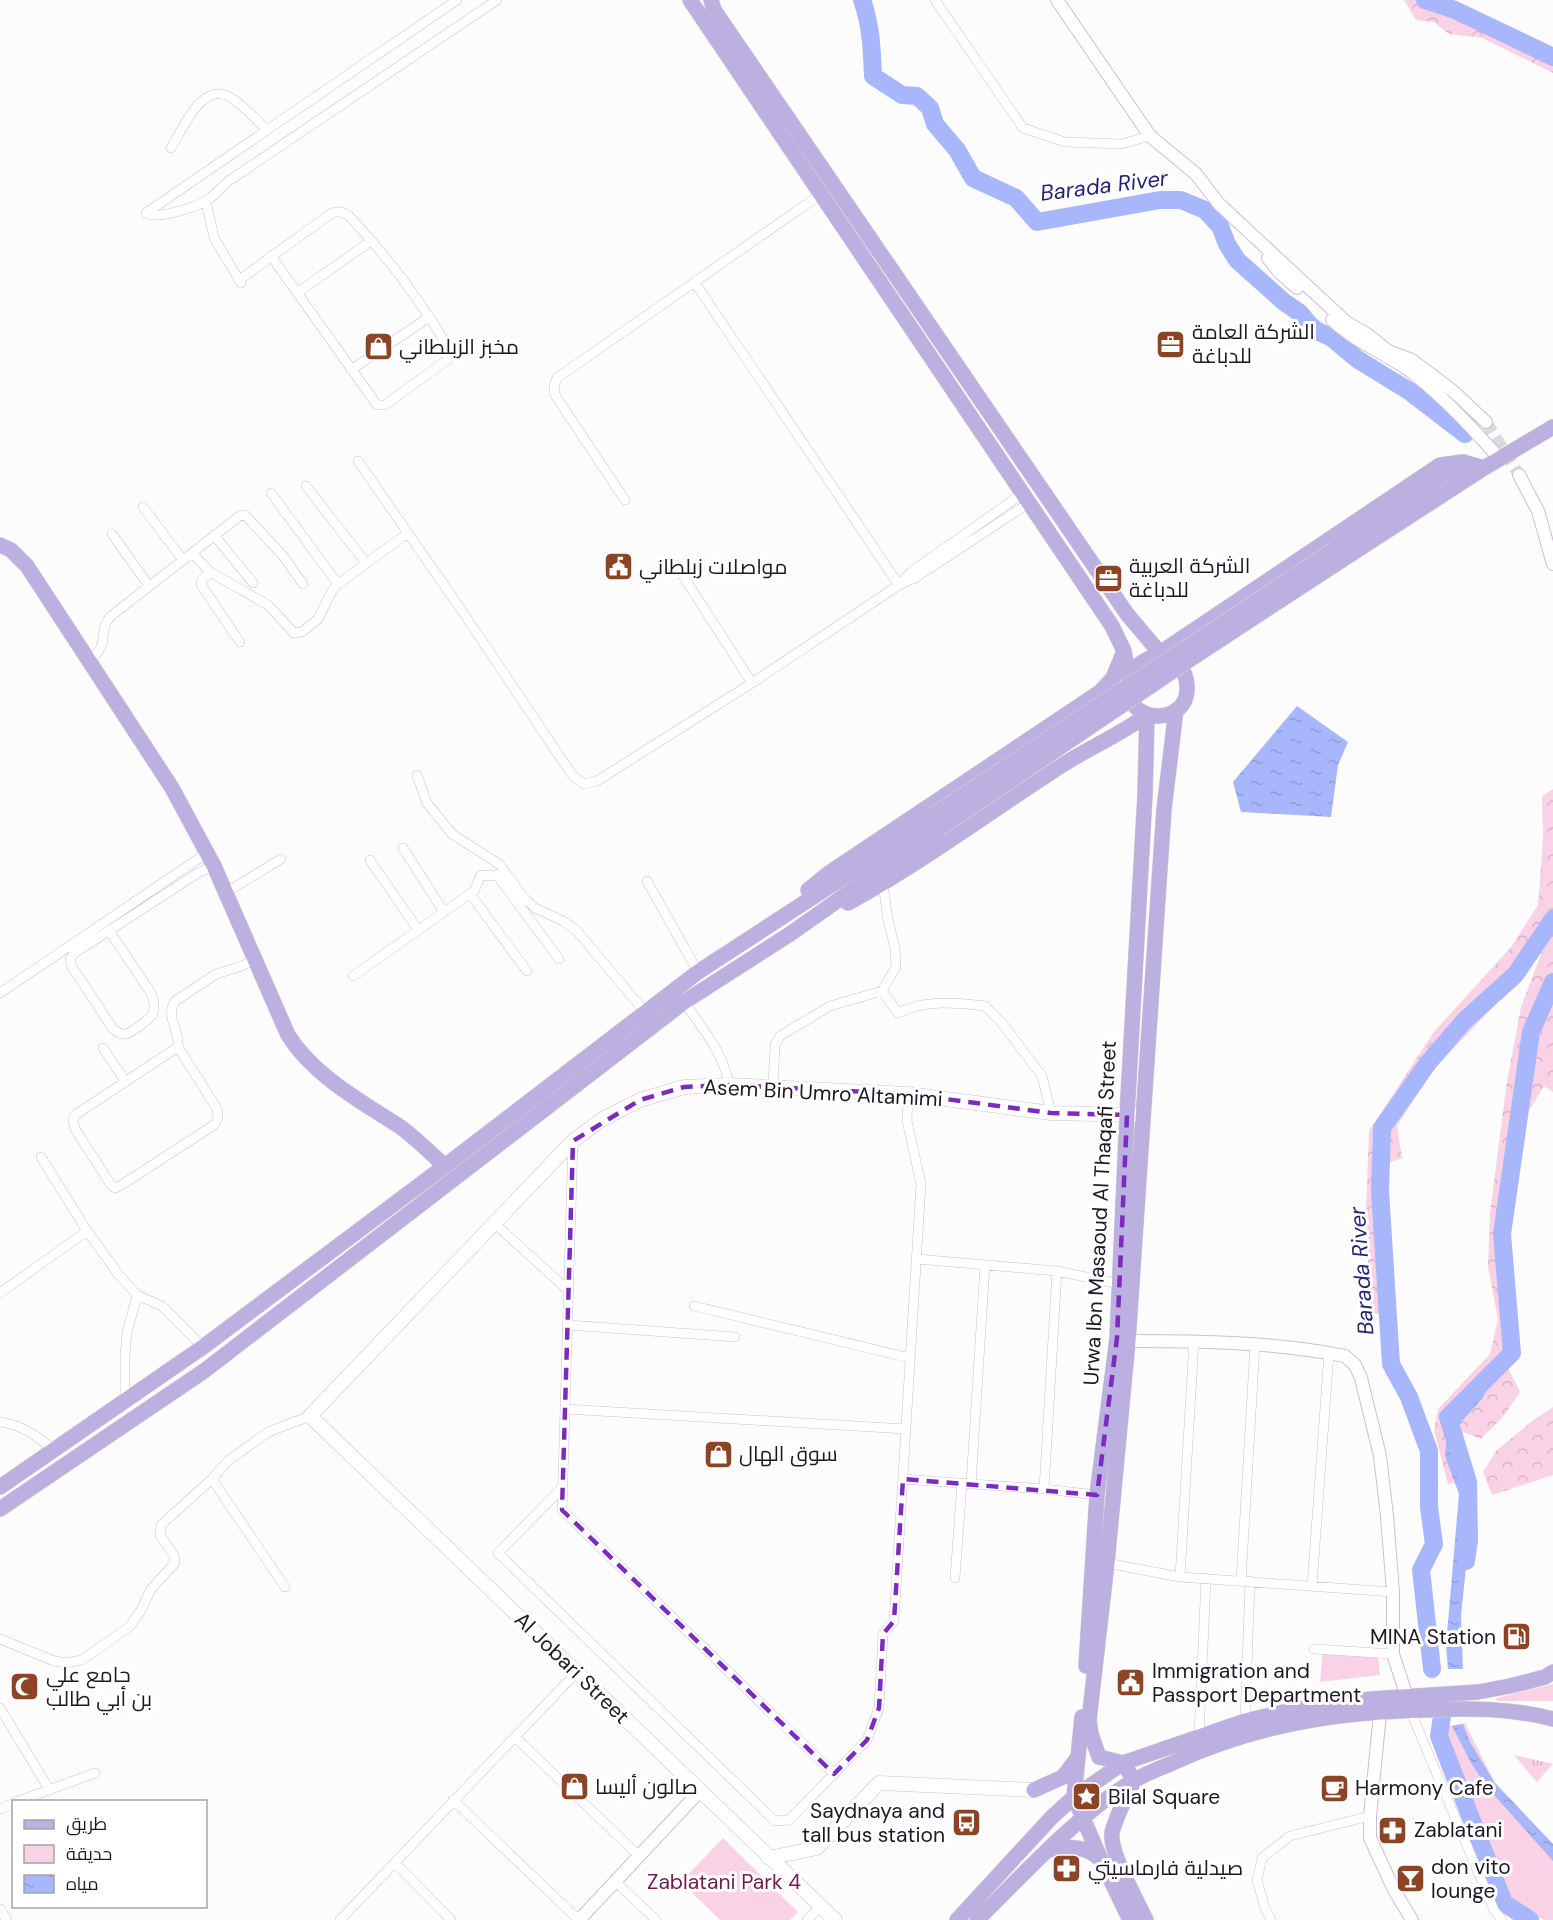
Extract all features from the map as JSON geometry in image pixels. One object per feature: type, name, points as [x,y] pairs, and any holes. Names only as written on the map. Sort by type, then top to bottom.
[{"type":"main road","points":[[690,0],[1112,626],[1124,651],[1129,678],[1128,686],[1135,706],[1147,715],[1162,717],[1176,710],[1185,699],[1186,677],[1178,665],[1160,653],[1127,614],[710,3]]},
{"type":"main road","points":[[790,934],[935,823],[1338,555],[1440,478],[1461,469],[1484,468],[1553,427]]},
{"type":"main road","points":[[1129,678],[1138,664],[1160,653],[1440,465],[1463,462],[1484,468]]},
{"type":"main road","points":[[0,545],[11,550],[27,566],[154,758],[210,859],[288,1035],[298,1050],[309,1062],[357,1100],[401,1128],[445,1166]]},
{"type":"main road","points":[[752,938],[829,873],[1100,692],[1113,678],[1124,651]]},
{"type":"main road","name":"Urwa Ibn Masaoud Al Thaqafi Street","points":[[1103,1853],[1082,1820],[1074,1797],[1079,1756],[1097,1495],[1117,1338],[1135,1115],[1164,809],[1176,710]]},
{"type":"main road","points":[[0,1509],[204,1371],[684,1002],[790,934],[883,884],[1066,763],[1147,715]]},
{"type":"main road","name":"Urwa Ibn Masaoud Al Thaqafi Street","points":[[1123,1763],[1099,1758],[1090,1734],[1089,1720],[1107,1563],[1128,1341],[1147,715]]},
{"type":"main road","points":[[1112,736],[1131,737],[1146,747]]},
{"type":"main road","points":[[0,1487],[203,1347],[445,1166],[698,972],[873,858],[935,823]]},
{"type":"main road","name":"Asem Bin Umro Altamimi","points":[[310,1416],[573,1141],[601,1120],[640,1100],[684,1087],[729,1084],[908,1094],[1051,1113],[1135,1115]]},
{"type":"main road","name":"Al Jobari Street","points":[[310,1416],[835,1920]]},
{"type":"main road","points":[[977,1920],[1048,1850],[1107,1798],[1134,1780],[1203,1749],[1248,1733],[1300,1721],[1380,1713],[1409,1703],[1510,1686],[1550,1675]]},
{"type":"main road","points":[[957,1920],[1052,1817],[1074,1797],[1123,1763],[1199,1736],[1245,1721],[1319,1705],[1409,1703],[1548,1716]]},
{"type":"main road","points":[[1034,1790],[1063,1777],[1079,1756]]},
{"type":"main road","points":[[1123,1763],[1134,1780]]},
{"type":"main road","points":[[1130,1920],[1103,1853],[1134,1780]]},
{"type":"main road","points":[[769,1858],[817,1848],[879,1782],[1034,1790],[1074,1797]]},
{"type":"main road","points":[[1048,1850],[1068,1847],[1103,1853],[1146,1920]]},
{"type":"street","points":[[457,0],[146,213],[151,216],[161,215],[207,201],[230,180],[496,0]]},
{"type":"street","points":[[935,0],[1023,128],[1065,142],[1122,144],[1150,136]]},
{"type":"street","points":[[1057,0],[1150,136],[1196,174],[1219,204],[1346,322],[1388,351],[1412,360],[1453,390],[1486,422]]},
{"type":"street","points":[[171,148],[199,103],[213,94],[222,94],[231,98],[267,130]]},
{"type":"street","points":[[625,500],[557,399],[554,391],[555,382],[560,375],[695,284],[821,194]]},
{"type":"street","points":[[207,201],[214,238],[240,282],[272,256],[335,212],[346,214],[401,277],[429,317],[448,347],[447,360],[386,405],[375,404],[272,256]]},
{"type":"street","points":[[1237,219],[1280,272],[1344,331],[1408,370],[1440,396],[1500,459]]},
{"type":"street","points":[[297,293],[371,241]]},
{"type":"street","points":[[695,284],[899,585]]},
{"type":"street","points":[[351,370],[429,317]]},
{"type":"street","points":[[358,461],[577,781],[584,784],[597,781],[752,683],[899,585],[911,572],[1026,498]]},
{"type":"street","points":[[1519,475],[1538,511],[1553,564]]},
{"type":"street","points":[[306,486],[366,563]]},
{"type":"street","points":[[271,494],[338,584]]},
{"type":"street","points":[[143,507],[183,560]]},
{"type":"street","points":[[90,660],[103,645],[107,620],[238,516],[246,515],[283,556],[303,584]]},
{"type":"street","points":[[192,553],[210,572],[262,601],[291,632],[297,634],[318,619],[338,584],[408,533]]},
{"type":"street","points":[[112,534],[149,586]]},
{"type":"street","points":[[214,535],[253,583]]},
{"type":"street","points":[[676,565],[752,683]]},
{"type":"street","points":[[210,572],[202,580],[201,588],[240,642]]},
{"type":"street","points":[[417,775],[428,803],[445,826],[461,841],[494,859],[500,872],[560,959]]},
{"type":"street","points":[[403,848],[444,912]]},
{"type":"street","points":[[110,932],[154,1000],[154,1011],[151,1018],[126,1034],[119,1034],[113,1029],[72,967],[70,960],[73,954],[102,934],[110,932],[198,873],[210,859]]},
{"type":"street","points":[[0,993],[210,859]]},
{"type":"street","points":[[225,893],[281,859]]},
{"type":"street","points":[[370,860],[418,930]]},
{"type":"street","points":[[353,976],[470,894],[476,888],[477,880],[481,875],[500,872]]},
{"type":"street","points":[[500,872],[529,904],[576,930],[645,1012]]},
{"type":"street","points":[[647,880],[698,972]]},
{"type":"street","points":[[773,1086],[775,1045],[780,1036],[830,1006],[882,991],[896,967],[895,948],[883,884]]},
{"type":"street","points":[[470,894],[527,971]]},
{"type":"street","points":[[178,1047],[75,1115],[73,1121],[75,1128],[115,1188],[195,1137],[217,1120],[219,1115],[216,1107],[178,1047],[179,1041],[171,1017],[171,1008],[175,1001],[216,974],[239,968],[255,960]]},
{"type":"street","points":[[882,991],[897,1013],[913,1006],[929,1004],[985,1006],[1002,1023],[1042,1076],[1051,1113]]},
{"type":"street","points":[[684,1002],[716,1048],[727,1072],[729,1084]]},
{"type":"street","points":[[103,1048],[125,1081]]},
{"type":"street","points":[[563,1487],[498,1553],[775,1821],[789,1820],[867,1740],[879,1708],[882,1634],[894,1621],[921,1184],[907,1121],[908,1094]]},
{"type":"street","points":[[573,1141],[562,1510],[834,1774]]},
{"type":"street","points":[[41,1157],[87,1231],[136,1295],[162,1306],[203,1347]]},
{"type":"street","points":[[494,1223],[569,1291]]},
{"type":"street","points":[[0,1293],[87,1231]]},
{"type":"street","points":[[916,1259],[1057,1271],[1120,1284]]},
{"type":"street","points":[[956,1578],[985,1265]]},
{"type":"street","points":[[1044,1489],[1057,1271]]},
{"type":"street","points":[[126,1401],[125,1354],[127,1333],[136,1295]]},
{"type":"street","points":[[694,1306],[910,1358]]},
{"type":"street","points":[[568,1325],[735,1337]]},
{"type":"street","points":[[1128,1341],[1194,1341],[1255,1345],[1329,1353],[1345,1356],[1350,1360],[1361,1378],[1380,1456],[1393,1592],[1394,1654],[1409,1703],[1494,1910],[1502,1920]]},
{"type":"street","points":[[1180,1576],[1194,1341]]},
{"type":"street","points":[[1245,1721],[1246,1581],[1255,1345]]},
{"type":"street","points":[[1312,1586],[1329,1353]]},
{"type":"street","points":[[565,1409],[906,1429]]},
{"type":"street","points":[[0,1639],[54,1661],[72,1663],[82,1660],[129,1627],[140,1612],[151,1589],[175,1563],[174,1556],[160,1535],[161,1525],[212,1479],[228,1461],[268,1432],[310,1416]]},
{"type":"street","points":[[0,1422],[12,1424],[33,1433],[54,1450]]},
{"type":"street","points":[[212,1479],[285,1587]]},
{"type":"street","points":[[903,1479],[1097,1495]]},
{"type":"street","points":[[1107,1563],[1180,1576],[1393,1592]]},
{"type":"street","points":[[1199,1736],[1206,1578]]},
{"type":"street","points":[[1314,1649],[1394,1654]]},
{"type":"street","points":[[340,1920],[576,1673]]},
{"type":"street","points":[[0,1708],[49,1789]]},
{"type":"street","points":[[1380,1713],[1370,1838],[1394,1890],[1412,1920]]},
{"type":"street","points":[[515,1737],[639,1856]]},
{"type":"street","points":[[20,1800],[95,1773]]},
{"type":"street","points":[[453,1800],[579,1920],[700,1791]]},
{"type":"street","points":[[1271,1920],[1257,1880],[1262,1858],[1290,1836],[1370,1816]]},
{"type":"street","points":[[395,1863],[451,1920]]},
{"type":"street","points":[[615,1881],[656,1920]]},
{"type":"street","points":[[807,1920],[820,1907]]},
{"type":"street","points":[[0,1909],[7,1920]]},
{"type":"highlighted area","points":[[729,1085],[908,1094],[1051,1113],[1127,1115],[1117,1338],[1097,1495],[903,1479],[894,1621],[883,1634],[879,1708],[867,1740],[834,1774],[562,1510],[573,1141],[640,1100],[684,1087]]},
{"type":"green space","points":[[1404,0],[1439,0],[1553,47],[1553,73],[1482,38],[1449,34],[1434,22],[1416,20]]},
{"type":"green space","points":[[1553,789],[1553,1092],[1544,1086],[1524,1119],[1521,1160],[1509,1222],[1513,1273],[1507,1342],[1509,1370],[1520,1392],[1503,1417],[1481,1439],[1463,1432],[1461,1481],[1448,1484],[1434,1430],[1438,1409],[1490,1354],[1498,1319],[1488,1267],[1490,1213],[1507,1081],[1521,1007],[1545,944],[1519,980],[1434,1069],[1397,1126],[1402,1158],[1388,1163],[1386,1196],[1395,1314],[1370,1314],[1366,1209],[1369,1131],[1433,1033],[1512,946],[1538,905],[1543,839],[1542,796]]},
{"type":"green space","points":[[1553,1407],[1553,1475],[1492,1495],[1483,1472],[1496,1451]]},
{"type":"green space","points":[[1323,1652],[1378,1656],[1380,1675],[1320,1682]]},
{"type":"green space","points":[[1553,1684],[1553,1701],[1497,1701],[1496,1698]]},
{"type":"green space","points":[[1465,1723],[1495,1783],[1553,1844],[1553,1920],[1544,1920],[1526,1911],[1503,1889],[1437,1728]]},
{"type":"green space","points":[[1514,1755],[1553,1764],[1537,1782]]},
{"type":"green space","name":"Zablatani Park 4","points":[[723,1838],[798,1912],[790,1920],[720,1920],[681,1882]]},
{"type":"water","points":[[1297,706],[1348,742],[1338,765],[1331,817],[1241,812],[1233,782]]},
{"type":"water","points":[[1499,1365],[1482,1399],[1454,1434],[1468,1482],[1469,1540],[1461,1615],[1463,1669],[1448,1669],[1446,1646],[1459,1494],[1445,1456],[1448,1417]]},
{"type":"water","points":[[1463,1724],[1470,1742],[1495,1783],[1553,1844],[1553,1861],[1486,1786],[1452,1726]]},
{"type":"water","points":[[1439,1736],[1504,1903],[1530,1920],[1511,1916],[1499,1903],[1492,1890],[1441,1754]]},
{"type":"waterway","name":"Barada River","points":[[862,0],[869,28],[873,76],[902,95],[917,96],[930,108],[935,124],[957,150],[973,178],[1016,198],[1037,222],[1160,200],[1181,200],[1205,210],[1220,226],[1237,260],[1284,302],[1300,313],[1317,331],[1332,338],[1357,359],[1409,391],[1465,434]]},
{"type":"waterway","name":"Barada River","points":[[1425,0],[1455,10],[1553,57]]},
{"type":"waterway","name":"Barada River","points":[[1432,1669],[1421,1570],[1434,1544],[1429,1507],[1429,1451],[1409,1397],[1391,1364],[1380,1191],[1382,1128],[1428,1063],[1465,1020],[1515,975],[1553,919]]},
{"type":"waterway","name":"Barada River","points":[[1466,1561],[1469,1540],[1468,1482],[1448,1417],[1512,1353],[1502,1234],[1531,1032],[1553,982]]},
{"type":"waterway","name":"Barada River","points":[[1442,1716],[1439,1736],[1504,1903],[1530,1920]]},
{"type":"tunnel","points":[[1486,422],[1519,475]]},
{"type":"place","name":"الشركة العامة للدباغة","points":[[1171,344]]},
{"type":"place","name":"مخبز الزبلطاني","points":[[378,347]]},
{"type":"place","name":"مواصلات زبلطاني","points":[[618,567]]},
{"type":"place","name":"الشركة العربية للدباغة","points":[[1108,578]]},
{"type":"place","name":"سوق الهال","points":[[718,1454]]},
{"type":"place","name":"MINA Station","points":[[1517,1637]]},
{"type":"place","name":"Immigration and Passport Department","points":[[1131,1683]]},
{"type":"place","name":"جامع علي بن أبي طالب","points":[[25,1687]]},
{"type":"place","name":"صالون أليسا","points":[[574,1787]]},
{"type":"place","name":"Harmony Cafe","points":[[1334,1788]]},
{"type":"place","name":"Bilal Square","points":[[1087,1797]]},
{"type":"place","name":"Saydnaya and tall bus station","points":[[966,1823]]},
{"type":"place","name":"Zablatani","points":[[1393,1830]]},
{"type":"place","name":"صيدلية فارماسيتي","points":[[1067,1868]]},
{"type":"place","name":"don vito lounge","points":[[1410,1879]]}]
